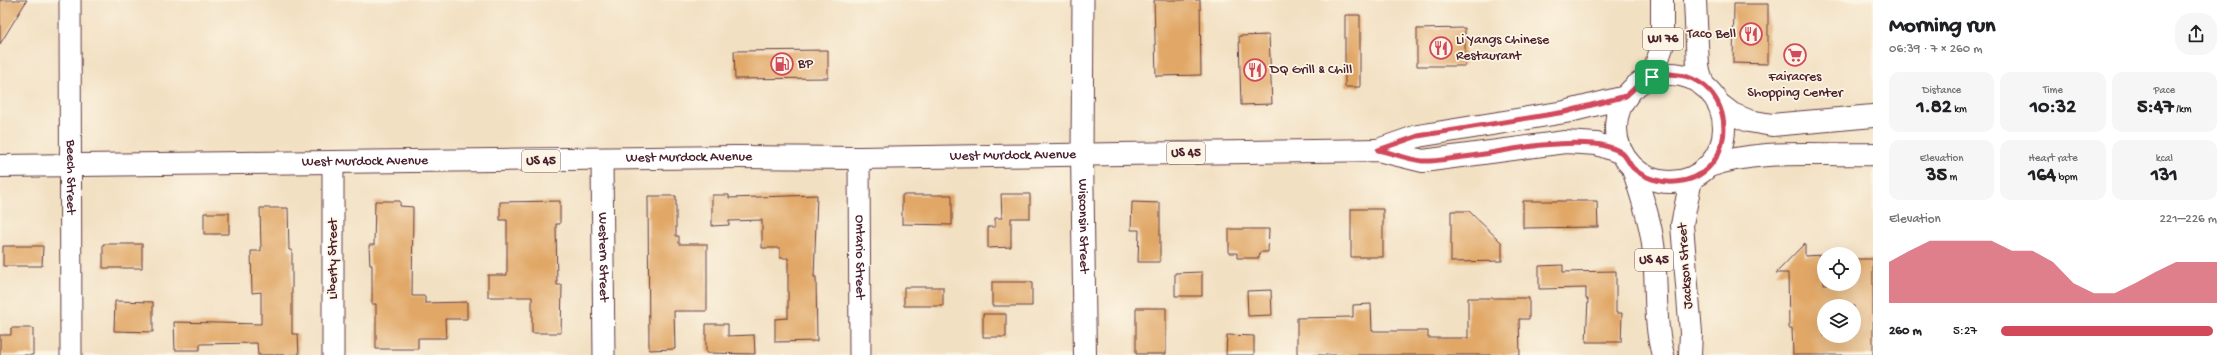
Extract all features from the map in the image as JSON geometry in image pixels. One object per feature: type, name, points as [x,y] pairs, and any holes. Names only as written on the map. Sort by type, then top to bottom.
[{"type":"main road","name":"WI 76","points":[[1652,77],[1662,47],[1662,0]]},
{"type":"main road","name":"WI 76","points":[[1695,0],[1698,67],[1703,85]]},
{"type":"main road","points":[[1719,104],[1724,119],[1725,135],[1720,151],[1702,173],[1691,178],[1676,182],[1660,182],[1645,176],[1627,160],[1617,139],[1616,124],[1619,109],[1626,96],[1638,85],[1652,77],[1670,74],[1688,76],[1703,85],[1719,104],[1732,114],[1749,121],[1772,125],[1873,116]]},
{"type":"main road","name":"West Murdock Avenue","points":[[1378,150],[1418,136],[1565,112],[1626,96]]},
{"type":"main road","name":"West Murdock Avenue","points":[[0,166],[602,160],[736,157],[859,158],[1378,150],[1422,161],[1565,142],[1597,144],[1627,160]]},
{"type":"main road","name":"Wisconsin Street","points":[[1082,154],[1085,355]]},
{"type":"main road","points":[[1709,166],[1726,160],[1748,157],[1799,154],[1873,154]]},
{"type":"main road","name":"US 45","points":[[1627,160],[1649,224],[1653,246],[1664,355]]},
{"type":"main road","name":"Jackson Street","points":[[1690,355],[1691,333],[1682,225],[1691,178]]},
{"type":"street","name":"Beech Street","points":[[70,0],[72,165],[71,355]]},
{"type":"street","name":"Wisconsin Street","points":[[1082,154],[1083,0]]},
{"type":"street","name":"Ontario Street","points":[[859,158],[860,355]]},
{"type":"street","name":"Western Street","points":[[602,160],[604,355]]},
{"type":"street","name":"Liberty Street","points":[[333,162],[333,355]]},
{"type":"building","points":[[0,0],[27,0],[0,44]]},
{"type":"building","points":[[1154,0],[1200,0],[1201,75],[1156,76]]},
{"type":"building","name":"Taco Bell","points":[[1734,4],[1768,4],[1768,64],[1733,63]]},
{"type":"building","points":[[1345,15],[1360,15],[1360,87],[1345,87]]},
{"type":"building","name":"Li Yangs Chinese Restaurant","points":[[1465,28],[1465,66],[1417,66],[1417,29]]},
{"type":"building","name":"DQ Grill & Chill","points":[[1269,35],[1272,104],[1241,105],[1239,36]]},
{"type":"building","points":[[828,50],[828,78],[735,79],[734,51]]},
{"type":"building","points":[[1001,194],[1030,194],[1030,218],[1011,218],[1011,247],[988,248],[988,227],[995,227],[995,218],[1002,218]]},
{"type":"building","points":[[712,195],[729,195],[729,198],[817,195],[814,277],[816,277],[817,341],[775,342],[775,319],[788,318],[788,258],[780,258],[780,248],[762,248],[762,220],[729,221],[729,225],[712,226]]},
{"type":"building","points":[[902,195],[952,195],[952,225],[902,224]]},
{"type":"building","points":[[648,196],[676,196],[676,236],[679,236],[679,244],[707,244],[707,311],[674,311],[675,349],[649,350]]},
{"type":"building","points":[[375,201],[400,201],[400,206],[413,207],[412,296],[425,296],[425,303],[467,302],[467,319],[445,319],[446,338],[418,338],[418,349],[376,349],[376,304],[372,304],[372,265],[370,265],[369,245],[374,245]]},
{"type":"building","points":[[560,201],[560,224],[556,224],[557,285],[562,285],[561,333],[532,333],[532,297],[488,297],[488,275],[507,275],[507,220],[500,220],[500,202]]},
{"type":"building","points":[[1523,201],[1597,201],[1598,227],[1523,228]]},
{"type":"building","points":[[1132,202],[1160,203],[1160,262],[1138,262],[1139,230],[1131,230]]},
{"type":"building","points":[[260,208],[288,208],[289,250],[292,250],[292,334],[298,334],[299,355],[258,355],[257,343],[200,344],[200,350],[175,350],[174,322],[261,324],[261,292],[252,293],[251,251],[261,251]]},
{"type":"building","points":[[1351,209],[1383,209],[1383,257],[1351,257]]},
{"type":"building","points":[[1451,211],[1469,211],[1502,243],[1502,261],[1451,262]]},
{"type":"building","points":[[204,213],[229,213],[229,234],[204,234]]},
{"type":"building","points":[[1229,229],[1269,229],[1268,252],[1260,252],[1259,258],[1237,258],[1237,253],[1229,253]]},
{"type":"building","points":[[1805,243],[1805,256],[1817,255],[1817,291],[1861,291],[1861,259],[1873,259],[1873,355],[1793,355],[1792,328],[1789,328],[1788,273],[1776,273]]},
{"type":"building","points":[[103,244],[142,244],[142,268],[103,268]]},
{"type":"building","points":[[3,246],[43,246],[42,266],[3,266]]},
{"type":"building","points":[[1563,265],[1563,272],[1616,271],[1616,313],[1622,313],[1621,342],[1586,342],[1588,299],[1586,299],[1586,288],[1539,289],[1539,266]]},
{"type":"building","points":[[1202,272],[1202,296],[1175,296],[1175,273]]},
{"type":"building","points":[[992,282],[1032,282],[1032,306],[992,306]]},
{"type":"building","points":[[904,287],[943,287],[943,306],[904,306]]},
{"type":"building","points":[[1271,290],[1272,315],[1248,316],[1247,291]]},
{"type":"building","points":[[1468,298],[1529,298],[1529,319],[1519,319],[1520,355],[1297,355],[1297,318],[1353,317],[1353,305],[1371,304],[1372,331],[1428,331],[1428,338],[1468,338]]},
{"type":"building","points":[[115,301],[153,302],[153,332],[114,331]]},
{"type":"building","points":[[1136,308],[1166,308],[1166,354],[1136,354]]},
{"type":"building","points":[[983,314],[1006,314],[1006,337],[983,337]]},
{"type":"building","points":[[706,324],[728,324],[728,336],[754,335],[755,354],[706,353]]},
{"type":"building","points":[[11,328],[33,328],[33,355],[0,355],[0,335],[11,335]]},
{"type":"building","points":[[1227,335],[1254,336],[1254,355],[1226,355]]},
{"type":"place","name":"Taco Bell","points":[[1751,34]]},
{"type":"place","name":"Li Yangs Chinese Restaurant","points":[[1441,48]]},
{"type":"place","name":"Fairacres Shopping Center","points":[[1795,55]]},
{"type":"place","name":"BP","points":[[782,64]]},
{"type":"place","name":"DQ Grill & Chill","points":[[1255,70]]},
{"type":"route","points":[[1670,74],[1688,76],[1703,85],[1719,104],[1724,119],[1725,135],[1720,151],[1702,173],[1691,178],[1676,182],[1660,182],[1645,176],[1633,168],[1622,153],[1597,144],[1575,142],[1565,142],[1422,161],[1378,150],[1418,136],[1565,112],[1612,98],[1626,96],[1638,85],[1652,77],[1670,74]]}]
